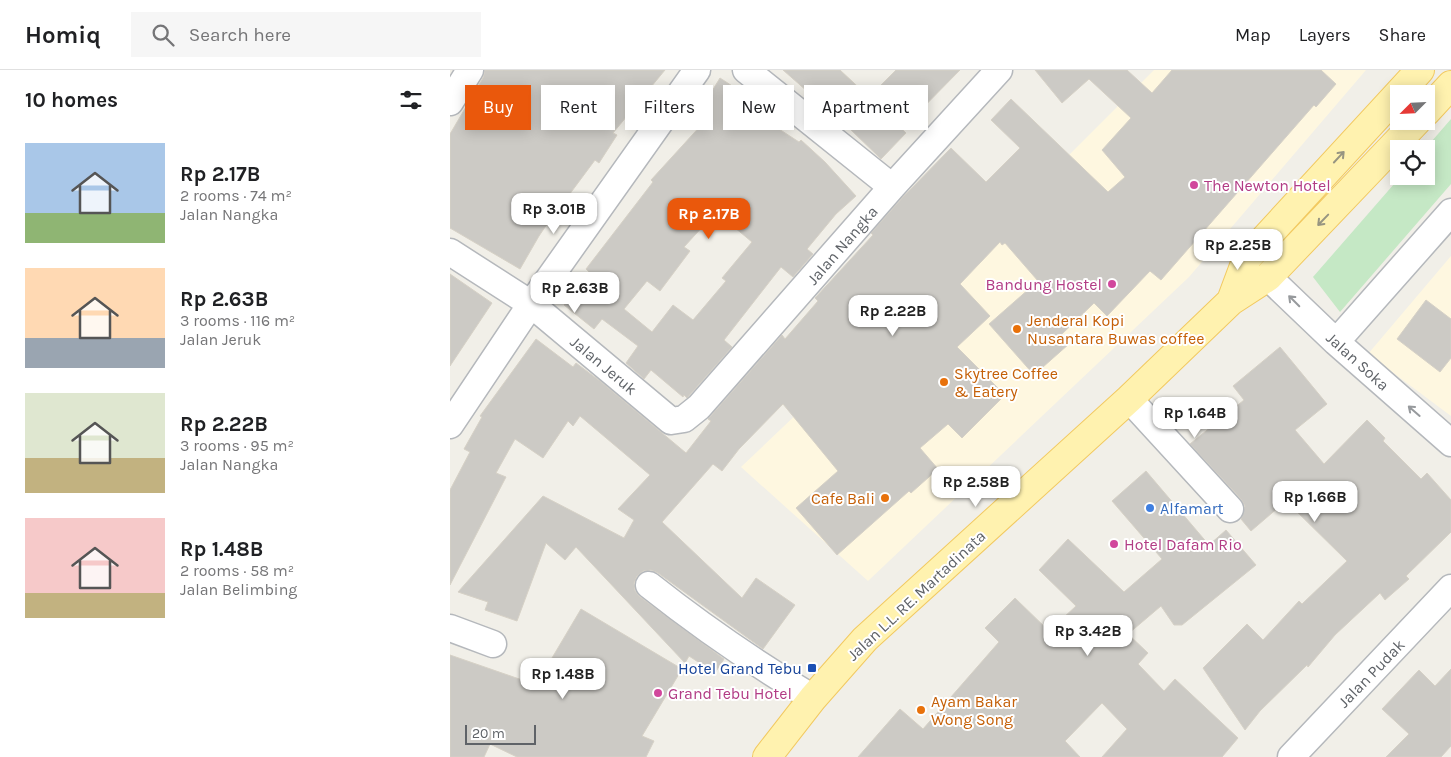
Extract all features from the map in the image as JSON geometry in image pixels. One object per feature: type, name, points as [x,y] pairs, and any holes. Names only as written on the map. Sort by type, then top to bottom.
[{"type":"main road","name":"Jalan L.L. RE. Martadinata","points":[[1231,301],[1247,258],[1420,70]]},
{"type":"main road","points":[[1435,103],[1449,88]]},
{"type":"main road","name":"Jalan L.L. RE. Martadinata","points":[[767,757],[813,698],[865,639],[1129,399],[1231,301],[1268,277],[1408,130]]},
{"type":"street","points":[[450,102],[470,70]]},
{"type":"street","points":[[450,425],[531,304],[697,70]]},
{"type":"street","points":[[746,70],[892,187]]},
{"type":"street","name":"Jalan Nangka","points":[[684,420],[699,407],[892,187],[1000,70]]},
{"type":"street","points":[[1336,342],[1451,212]]},
{"type":"street","name":"Jalan Jeruk","points":[[450,252],[531,304],[671,421],[684,420]]},
{"type":"street","name":"Jalan Soka","points":[[1268,277],[1336,342],[1451,443]]},
{"type":"street","points":[[1129,399],[1230,508]]},
{"type":"street","points":[[649,585],[706,630],[773,675],[813,698]]},
{"type":"street","name":"Jalan Pudak","points":[[1291,757],[1451,588]]},
{"type":"street","points":[[450,628],[493,644]]},
{"type":"shaded area","points":[[1154,70],[1366,70],[1189,277],[868,581],[741,467],[1066,158]]},
{"type":"shaded area","points":[[1451,256],[1451,416],[1368,354]]},
{"type":"green space","points":[[1451,119],[1451,184],[1340,312],[1313,277],[1393,185],[1435,185],[1435,140],[1433,140]]},
{"type":"building","points":[[485,70],[665,70],[653,85],[625,85],[625,118],[613,133],[617,135],[599,163],[595,160],[569,195],[568,193],[539,236],[520,269],[450,228],[450,134],[465,109],[465,130],[531,130],[531,85],[479,85]]},
{"type":"building","points":[[783,70],[840,70],[856,85],[804,85],[804,88]]},
{"type":"building","points":[[896,70],[960,70],[928,103],[928,85],[881,85]]},
{"type":"building","points":[[1035,70],[1127,70],[1152,93],[1172,70],[1321,70],[1336,84],[1316,107],[1314,105],[1161,280],[1150,271],[1107,316],[1094,303],[1061,335],[1069,344],[1034,375],[989,324],[1038,281],[1005,243],[1002,245],[1000,242],[960,284],[990,316],[957,347],[1005,395],[962,438],[948,424],[920,448],[938,469],[911,493],[909,491],[837,555],[796,508],[838,471],[783,404],[739,449],[722,471],[713,464],[662,522],[742,598],[756,578],[795,605],[763,649],[658,573],[651,570],[643,571],[637,576],[634,583],[635,591],[639,596],[724,659],[715,673],[689,656],[685,663],[576,547],[565,560],[546,543],[517,621],[485,610],[488,602],[458,592],[543,496],[624,538],[634,520],[618,509],[650,475],[580,416],[573,426],[568,421],[543,458],[515,439],[496,473],[506,477],[450,585],[450,490],[470,452],[464,449],[482,417],[480,416],[536,339],[573,367],[576,363],[600,381],[686,453],[711,421],[708,419],[782,335],[785,339],[818,301],[815,298],[873,235],[871,233],[951,148],[986,182],[1020,148],[991,120],[1011,99],[1108,192],[1125,177],[1102,150],[1131,118],[1089,79],[1062,103]]},
{"type":"building","points":[[720,78],[731,85],[723,85],[723,130],[781,130],[799,142],[801,140],[825,162],[856,196],[836,214],[807,249],[813,254],[793,277],[781,267],[724,340],[732,347],[687,398],[684,395],[683,397],[651,370],[644,379],[626,363],[638,346],[602,319],[594,329],[564,305],[590,273],[586,269],[653,182],[651,180],[697,130],[713,130],[713,89]],"holes":[[[716,212],[752,242],[722,278],[726,281],[693,320],[673,305],[652,332],[624,309],[647,281],[660,291],[690,251],[684,247]]]},
{"type":"building","points":[[851,130],[903,130],[906,133],[881,159]]},
{"type":"building","points":[[450,274],[492,303],[450,366]]},
{"type":"building","points":[[1426,300],[1451,319],[1451,358],[1440,372],[1397,339]]},
{"type":"building","points":[[1280,347],[1327,404],[1295,430],[1324,464],[1367,420],[1385,438],[1383,441],[1421,479],[1427,473],[1451,500],[1451,532],[1406,576],[1409,579],[1385,600],[1380,593],[1335,635],[1308,667],[1307,665],[1260,711],[1245,730],[1203,668],[1247,624],[1263,640],[1299,601],[1302,604],[1347,561],[1286,501],[1251,531],[1241,519],[1245,506],[1241,499],[1190,444],[1244,400],[1233,386]]},
{"type":"building","points":[[1146,471],[1209,545],[1226,530],[1256,565],[1182,625],[1174,625],[1161,606],[1128,634],[1148,653],[1138,664],[1164,691],[1175,679],[1238,738],[1222,757],[1102,757],[1127,729],[1102,703],[1065,741],[1080,757],[858,757],[900,709],[923,729],[999,642],[985,628],[1015,598],[1049,631],[1076,606],[1039,570],[1068,539],[1124,592],[1162,559],[1112,501]]},
{"type":"building","points":[[581,609],[682,669],[642,736],[654,741],[646,757],[517,757],[490,744],[484,757],[450,757],[450,655],[525,681],[544,659],[549,663]]},
{"type":"building","points":[[1451,669],[1451,746],[1441,757],[1386,757],[1409,734],[1382,709],[1419,670],[1435,686]]},
{"type":"place","name":"The Newton Hotel","points":[[1194,185]]},
{"type":"place","name":"Bandung Hostel","points":[[1112,284]]},
{"type":"place","name":"Jenderal Kopi Nusantara Buwas coffee","points":[[1017,329]]},
{"type":"place","name":"Skytree Coffee & Eatery","points":[[944,382]]},
{"type":"place","name":"Cafe Bali","points":[[885,498]]},
{"type":"place","name":"Alfamart","points":[[1150,508]]},
{"type":"place","name":"Hotel Dafam Rio","points":[[1114,544]]},
{"type":"place","name":"Hotel Grand Tebu","points":[[812,668]]},
{"type":"place","name":"Grand Tebu Hotel","points":[[658,693]]},
{"type":"place","name":"Ayam Bakar Wong Song","points":[[921,710]]}]
